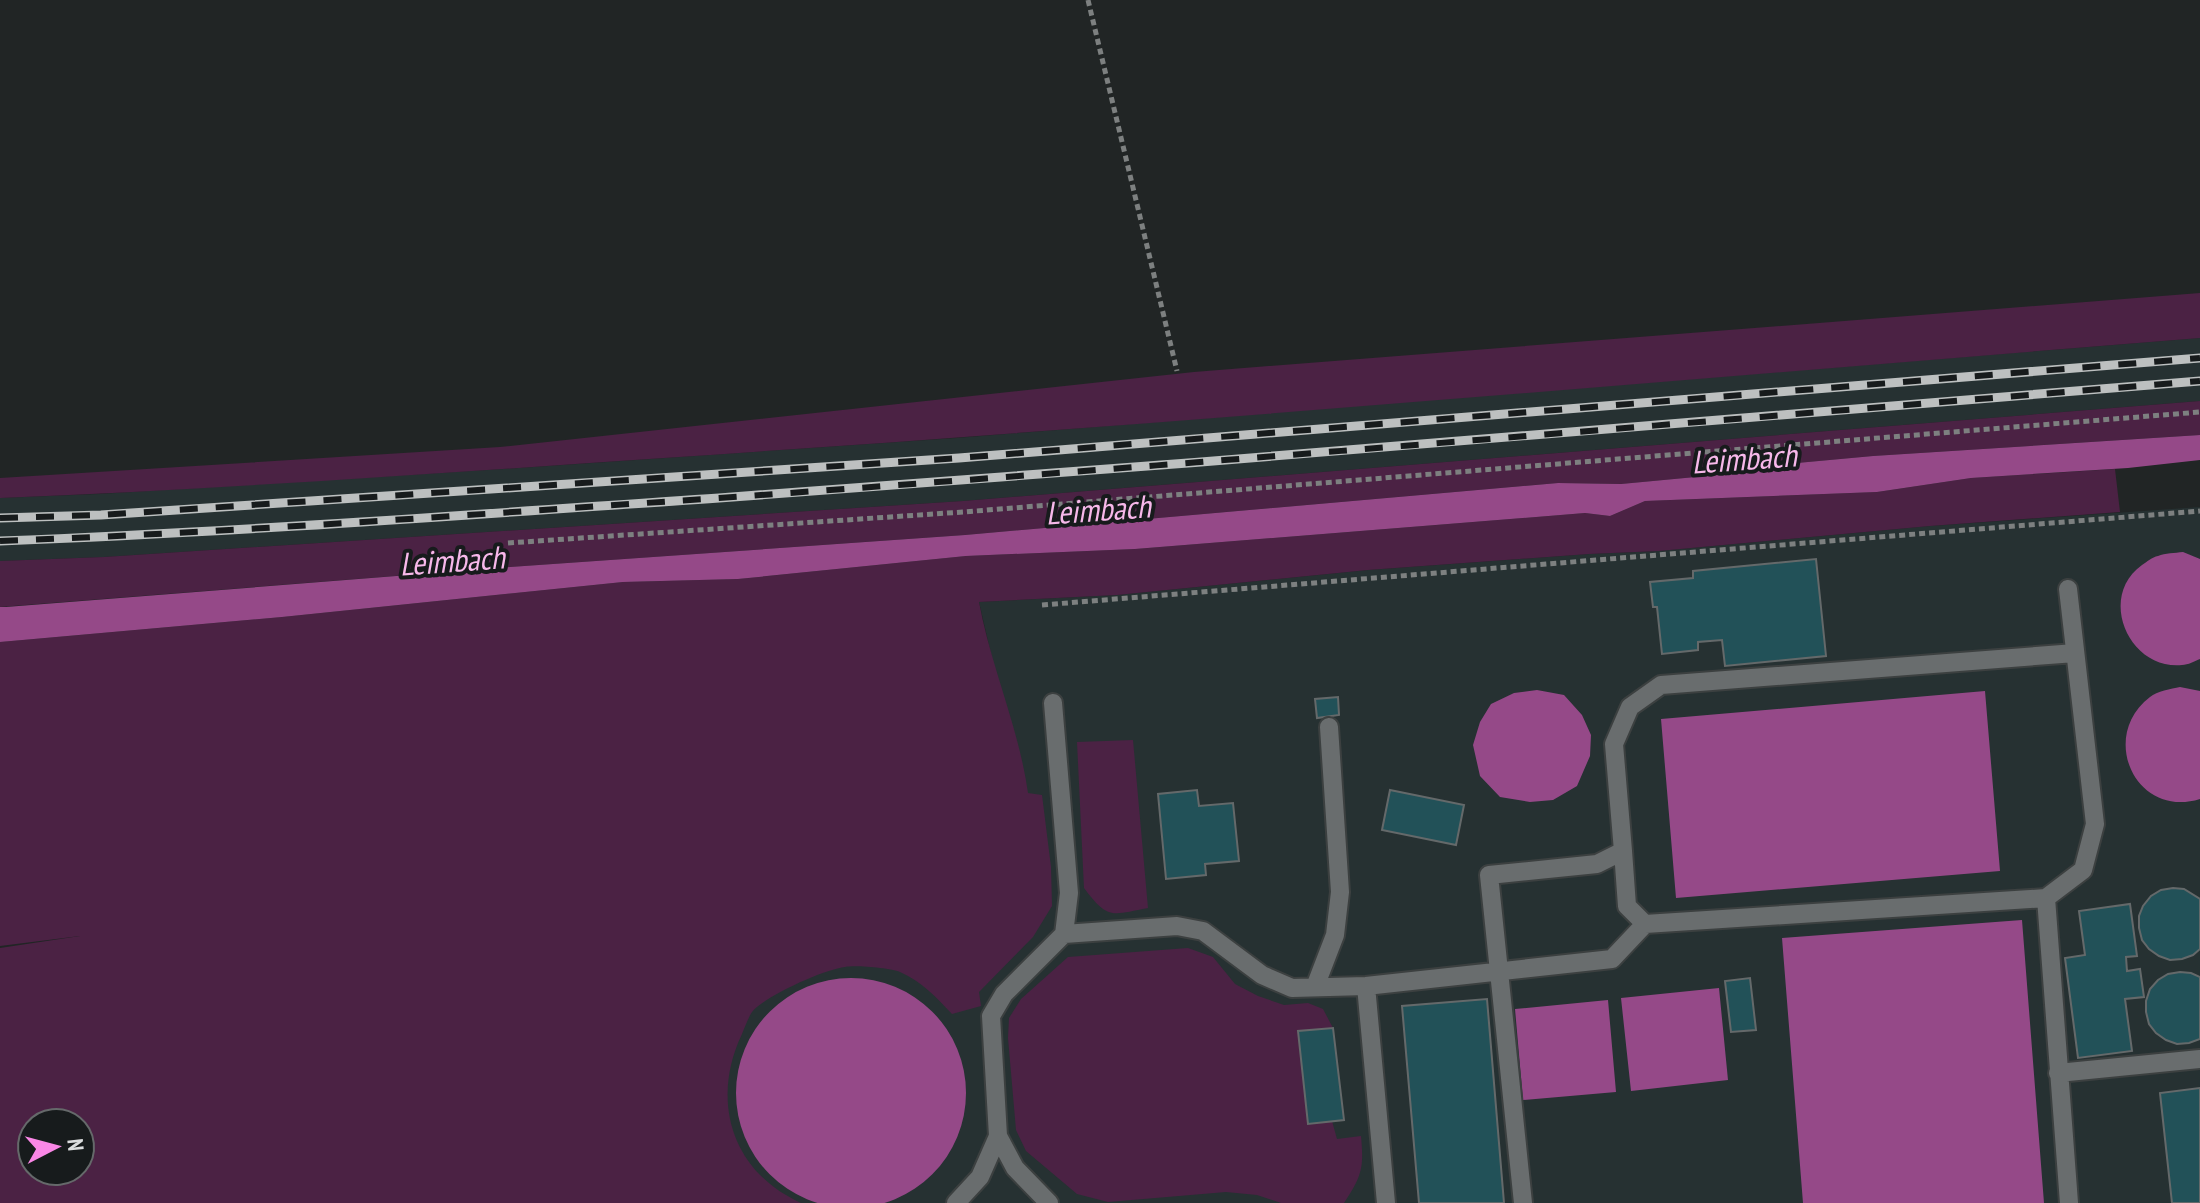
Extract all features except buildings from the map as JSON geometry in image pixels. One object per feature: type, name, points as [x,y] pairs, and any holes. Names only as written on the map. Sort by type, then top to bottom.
[{"type":"lane","points":[[1064,934],[1177,926],[1203,931],[1262,975],[1292,988],[1366,986],[1612,959],[1645,924],[2046,898],[2083,870],[2095,824],[2068,589]]},
{"type":"lane","points":[[1645,924],[1627,906],[1614,744],[1630,707],[1661,685],[2075,653]]},
{"type":"lane","points":[[1049,1203],[1015,1168],[998,1136],[991,1016],[1004,994],[1064,934],[1069,893],[1053,703]]},
{"type":"lane","points":[[1315,987],[1335,935],[1340,892],[1329,727]]},
{"type":"lane","points":[[1523,1203],[1489,875],[1597,864],[1623,851]]},
{"type":"lane","points":[[2046,898],[2069,1203]]},
{"type":"lane","points":[[1366,986],[1386,1203]]},
{"type":"lane","points":[[2058,1073],[2200,1059]]},
{"type":"lane","points":[[956,1203],[980,1177],[998,1136]]},
{"type":"path","points":[[1088,0],[1177,371]]},
{"type":"path","points":[[508,543],[963,512],[2200,412]]},
{"type":"path","points":[[1042,605],[2200,511]]},
{"type":"shaded area","points":[[2200,293],[2200,338],[856,445],[332,480],[0,498],[0,478],[500,447],[1194,372]]},
{"type":"shaded area","points":[[2200,338],[2200,401],[963,501],[104,557],[0,561],[0,498],[503,469],[957,438]]},
{"type":"shaded area","points":[[2200,401],[2200,435],[1873,456],[1742,468],[1706,476],[1621,484],[1558,483],[965,535],[0,607],[0,561],[104,557],[963,501]]},
{"type":"shaded area","points":[[2200,435],[2200,460],[1971,478],[1877,492],[1645,501],[1610,516],[1585,513],[1135,549],[966,556],[738,579],[623,582],[0,642],[0,607],[965,535],[1558,483],[1621,484],[1706,476],[1742,468],[1873,456]]},
{"type":"shaded area","points":[[2115,469],[2120,512],[1659,551],[1368,570],[1117,595],[979,602],[1028,793],[1042,795],[1051,867],[1052,906],[1033,937],[979,992],[981,1006],[952,1014],[921,985],[900,972],[850,966],[796,984],[769,998],[752,1012],[733,1059],[728,1084],[728,1109],[744,1154],[758,1173],[777,1190],[801,1203],[0,1203],[0,948],[80,936],[0,946],[0,642],[623,582],[738,579],[966,556],[1135,549],[1585,513],[1610,516],[1645,501],[1877,492],[1971,478]]},
{"type":"shaded area","points":[[2200,507],[2200,1203],[260,1203],[994,667],[979,602],[1117,595],[1368,570],[1659,551],[1930,526]]},
{"type":"shaded area","points":[[2183,552],[2200,559],[2200,659],[2184,665],[2163,663],[2147,656],[2134,644],[2125,629],[2121,612],[2122,595],[2129,579],[2142,565],[2156,557]]},
{"type":"shaded area","points":[[2180,687],[2200,691],[2200,799],[2177,802],[2158,797],[2142,786],[2126,752],[2127,733],[2135,714],[2153,695]]},
{"type":"shaded area","points":[[1537,690],[1564,695],[1582,715],[1591,735],[1590,756],[1577,786],[1553,800],[1530,802],[1500,797],[1480,776],[1473,745],[1480,722],[1491,704],[1514,693]]},
{"type":"shaded area","points":[[1985,691],[2000,871],[1676,898],[1661,719]]},
{"type":"shaded area","points":[[1133,740],[1148,908],[1111,913],[1099,906],[1084,888],[1077,742]]},
{"type":"shaded area","points":[[2022,920],[2044,1203],[1803,1203],[1782,938]]},
{"type":"shaded area","points":[[1188,948],[1213,957],[1235,984],[1258,996],[1284,1005],[1308,1003],[1323,1009],[1333,1028],[1298,1032],[1308,1123],[1332,1121],[1337,1139],[1361,1136],[1360,1171],[1344,1203],[1281,1203],[1257,1195],[1226,1192],[1108,1202],[1077,1194],[1026,1151],[1016,1130],[1008,1038],[1009,1018],[1021,999],[1068,957]]},
{"type":"shaded area","points":[[851,978],[895,987],[932,1012],[957,1049],[966,1093],[957,1137],[932,1174],[895,1199],[851,1208],[807,1199],[770,1174],[745,1137],[736,1093],[745,1049],[770,1012],[807,987]]},
{"type":"shaded area","points":[[1719,988],[1728,1080],[1631,1091],[1621,998]]},
{"type":"shaded area","points":[[1608,1000],[1616,1092],[1523,1100],[1515,1009]]},
{"type":"railway","points":[[0,518],[101,515],[959,458],[2200,358]]},
{"type":"railway","points":[[0,541],[360,522],[904,485],[2200,381]]},
{"type":"water label","name":"Leimbach","points":[[1744,458]]},
{"type":"water label","name":"Leimbach","points":[[1098,509]]},
{"type":"water label","name":"Leimbach","points":[[452,560]]}]
